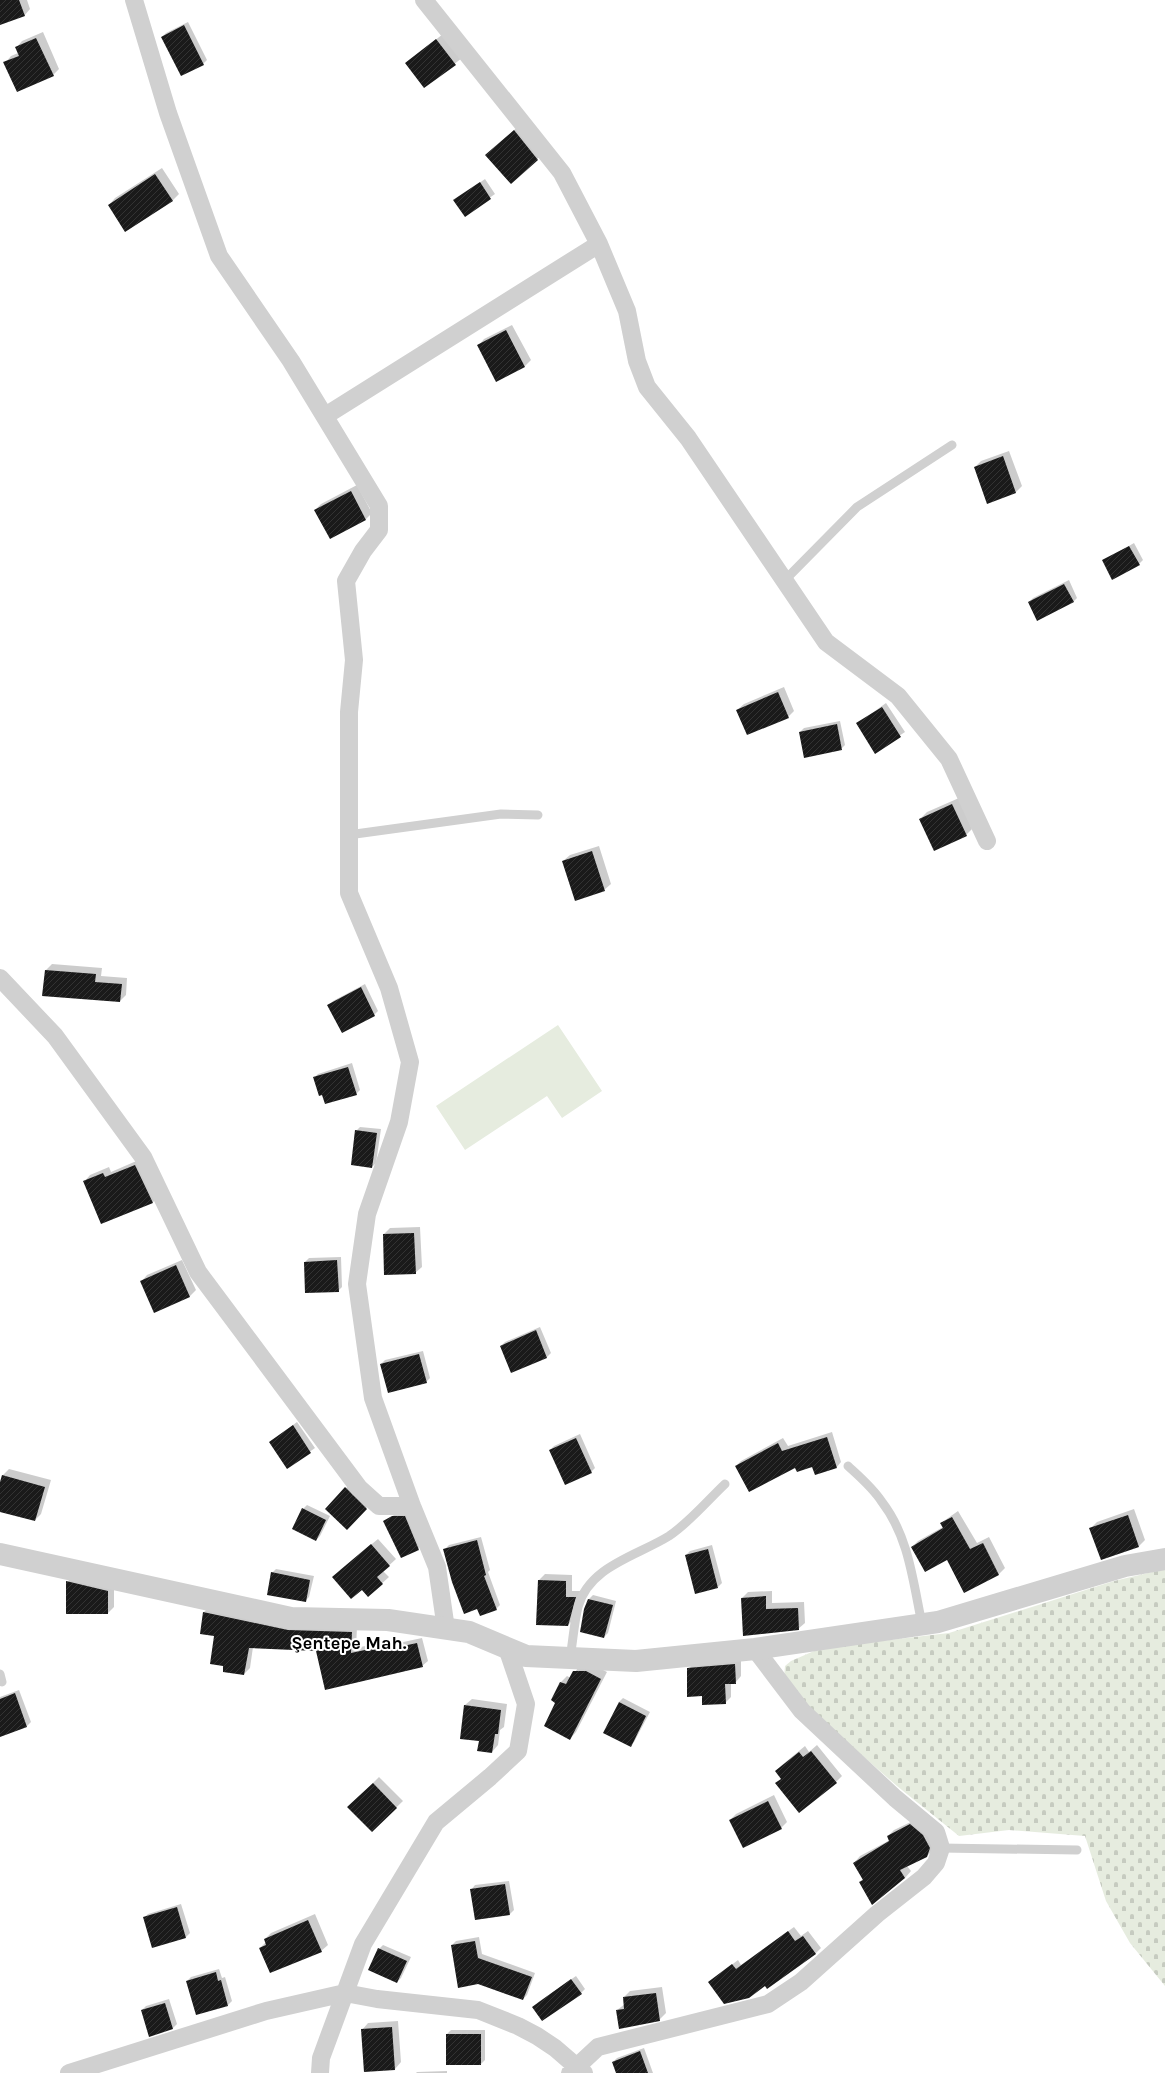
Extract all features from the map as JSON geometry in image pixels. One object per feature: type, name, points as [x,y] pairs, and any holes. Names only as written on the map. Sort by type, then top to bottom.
[{"type":"street","points":[[134,0],[168,113],[219,256],[291,361],[379,506],[379,530],[363,551],[346,581],[354,660],[349,712],[349,893],[389,988],[410,1062],[399,1122],[368,1214],[357,1284],[373,1398],[412,1506],[437,1567],[446,1628]]},
{"type":"street","points":[[424,0],[562,173],[599,244],[627,311],[637,361],[647,387],[688,438],[826,642],[898,696],[950,759],[987,841]]},
{"type":"street","points":[[325,416],[599,244]]},
{"type":"street","points":[[0,978],[55,1036],[143,1157],[198,1272],[359,1488],[379,1506],[412,1506]]},
{"type":"street","points":[[0,1554],[291,1618],[388,1620],[469,1632],[526,1656],[636,1661],[755,1649],[938,1622],[1125,1566],[1165,1559]]},
{"type":"street","points":[[320,2073],[321,2058],[363,1944],[436,1822],[490,1778],[518,1751],[526,1704],[507,1648]]},
{"type":"street","points":[[70,2073],[266,2012],[345,1993],[377,1999],[478,2010],[518,2026],[537,2036],[577,2071],[598,2047],[768,2004],[801,1982],[877,1914],[924,1877],[936,1862],[941,1848],[936,1832],[895,1798],[802,1711],[755,1649]]},
{"type":"lane","points":[[785,580],[857,507],[952,445]]},
{"type":"lane","points":[[348,835],[501,814],[538,815]]},
{"type":"lane","points":[[848,1466],[882,1501],[897,1526],[907,1553],[922,1624]]},
{"type":"lane","points":[[570,1658],[578,1606],[591,1583],[611,1566],[668,1537],[682,1527],[724,1484]]},
{"type":"lane","points":[[941,1848],[1077,1850]]},
{"type":"green space","points":[[558,1025],[602,1091],[562,1118],[547,1096],[465,1150],[436,1106]]},
{"type":"green space","points":[[1165,1569],[1165,1986],[1130,1943],[1106,1901],[1085,1836],[1009,1830],[959,1836],[897,1786],[817,1716],[784,1678],[785,1666],[791,1661],[821,1648],[949,1633],[1114,1581]]},
{"type":"building","points":[[0,0],[19,0],[25,16],[0,25]]},
{"type":"building","points":[[184,25],[204,65],[181,76],[161,37]]},
{"type":"building","points":[[36,38],[54,76],[17,92],[3,62],[19,56],[15,47]]},
{"type":"building","points":[[436,39],[456,65],[424,88],[405,63]]},
{"type":"building","points":[[514,130],[538,160],[511,184],[485,155]]},
{"type":"building","points":[[155,174],[173,201],[125,232],[108,205]]},
{"type":"building","points":[[480,182],[491,199],[465,217],[453,200]]},
{"type":"building","points":[[506,330],[525,367],[496,382],[477,345]]},
{"type":"building","points":[[1003,456],[1016,493],[987,504],[974,467]]},
{"type":"building","points":[[351,491],[366,520],[330,539],[314,510]]},
{"type":"building","points":[[1129,546],[1140,565],[1112,580],[1102,560]]},
{"type":"building","points":[[1064,584],[1074,602],[1037,621],[1028,602]]},
{"type":"building","points":[[778,692],[789,718],[747,735],[736,710]]},
{"type":"building","points":[[882,707],[901,737],[875,754],[856,723]]},
{"type":"building","points":[[837,724],[842,750],[804,758],[799,732]]},
{"type":"building","points":[[952,804],[967,836],[934,851],[919,819]]},
{"type":"building","points":[[592,851],[605,891],[575,901],[562,861]]},
{"type":"building","points":[[45,970],[96,974],[95,982],[122,984],[120,1002],[42,996]]},
{"type":"building","points":[[361,987],[375,1016],[342,1033],[327,1005]]},
{"type":"building","points":[[348,1067],[357,1095],[325,1104],[322,1095],[319,1096],[313,1077]]},
{"type":"building","points":[[355,1130],[377,1133],[372,1168],[351,1165]]},
{"type":"building","points":[[135,1165],[153,1203],[101,1224],[83,1181],[103,1173],[105,1177]]},
{"type":"building","points":[[414,1233],[416,1274],[384,1275],[383,1234]]},
{"type":"building","points":[[337,1260],[339,1292],[305,1293],[304,1262]]},
{"type":"building","points":[[176,1265],[190,1297],[154,1313],[140,1281]]},
{"type":"building","points":[[536,1330],[547,1358],[511,1373],[500,1346]]},
{"type":"building","points":[[419,1354],[427,1383],[388,1393],[380,1364]]},
{"type":"building","points":[[293,1425],[311,1453],[287,1469],[269,1442]]},
{"type":"building","points":[[827,1437],[837,1468],[815,1475],[812,1467],[797,1472],[795,1468],[749,1492],[735,1466],[778,1443],[782,1451]]},
{"type":"building","points":[[576,1438],[592,1473],[565,1485],[549,1450]]},
{"type":"building","points":[[2,1475],[45,1487],[35,1521],[0,1512],[0,1482]]},
{"type":"building","points":[[345,1487],[367,1509],[347,1530],[325,1509]]},
{"type":"building","points":[[302,1508],[326,1520],[316,1541],[292,1529]]},
{"type":"building","points":[[1128,1515],[1139,1547],[1101,1560],[1089,1528]]},
{"type":"building","points":[[392,1516],[405,1516],[419,1550],[401,1558],[383,1521]]},
{"type":"building","points":[[952,1517],[970,1549],[983,1543],[999,1575],[964,1593],[947,1560],[925,1572],[911,1547],[943,1528],[940,1523]]},
{"type":"building","points":[[477,1540],[486,1575],[484,1576],[497,1610],[480,1616],[477,1609],[464,1614],[452,1582],[443,1549]]},
{"type":"building","points":[[371,1544],[390,1566],[377,1577],[383,1584],[368,1597],[362,1590],[351,1599],[332,1577]]},
{"type":"building","points":[[708,1549],[718,1588],[695,1594],[685,1555]]},
{"type":"building","points":[[271,1572],[310,1580],[306,1602],[267,1595]]},
{"type":"building","points":[[538,1580],[566,1581],[566,1597],[576,1597],[568,1626],[536,1625]]},
{"type":"building","points":[[66,1581],[108,1591],[108,1614],[66,1614]]},
{"type":"building","points":[[766,1596],[766,1609],[798,1608],[799,1630],[743,1636],[741,1598]]},
{"type":"building","points":[[588,1599],[613,1605],[604,1638],[580,1632],[584,1609]]},
{"type":"building","points":[[203,1612],[288,1630],[352,1632],[351,1653],[388,1645],[389,1649],[417,1643],[423,1667],[325,1690],[316,1651],[249,1648],[244,1675],[223,1672],[223,1666],[210,1664],[214,1636],[200,1634]]},
{"type":"building","points":[[735,1664],[736,1684],[725,1684],[726,1704],[702,1705],[702,1696],[687,1697],[687,1668]]},
{"type":"building","points":[[573,1671],[586,1671],[601,1679],[570,1740],[544,1726],[555,1703],[551,1700],[560,1682],[566,1684]]},
{"type":"building","points":[[15,1693],[27,1727],[0,1737],[0,1699]]},
{"type":"building","points":[[619,1702],[646,1716],[631,1747],[603,1733]]},
{"type":"building","points":[[464,1705],[501,1710],[498,1734],[495,1734],[492,1753],[477,1751],[479,1741],[460,1739]]},
{"type":"building","points":[[811,1751],[837,1783],[799,1813],[775,1783],[781,1779],[775,1771],[799,1752],[803,1757]]},
{"type":"building","points":[[373,1783],[397,1808],[372,1832],[347,1807]]},
{"type":"building","points":[[768,1801],[782,1829],[743,1848],[729,1820]]},
{"type":"building","points":[[910,1824],[923,1835],[930,1848],[927,1857],[900,1870],[905,1878],[872,1905],[859,1882],[863,1880],[853,1863],[889,1841],[887,1836]]},
{"type":"building","points":[[505,1884],[510,1915],[475,1920],[470,1889]]},
{"type":"building","points":[[177,1907],[186,1938],[152,1948],[143,1917]]},
{"type":"building","points":[[308,1920],[322,1952],[270,1973],[259,1948],[266,1945],[264,1939]]},
{"type":"building","points":[[788,1931],[795,1941],[803,1936],[816,1954],[767,1989],[765,1986],[749,1998],[724,2004],[708,1982],[732,1964],[736,1969]]},
{"type":"building","points":[[475,1941],[478,1958],[532,1977],[523,2000],[478,1984],[458,1988],[451,1945]]},
{"type":"building","points":[[378,1948],[407,1961],[397,1983],[368,1970]]},
{"type":"building","points":[[216,1972],[218,1981],[221,1980],[228,2006],[196,2015],[186,1981]]},
{"type":"building","points":[[571,1979],[582,1994],[542,2021],[532,2007]]},
{"type":"building","points":[[656,1993],[660,2021],[619,2029],[616,2010],[624,2009],[623,1997]]},
{"type":"building","points":[[165,2003],[173,2029],[149,2037],[141,2010]]},
{"type":"building","points":[[392,2027],[395,2070],[364,2072],[361,2029]]},
{"type":"building","points":[[446,2034],[481,2034],[481,2065],[446,2065]]},
{"type":"building","points":[[640,2051],[648,2073],[616,2073],[612,2062]]},
{"type":"district","name":"Şentepe Mah.","points":[[349,1643]]}]
